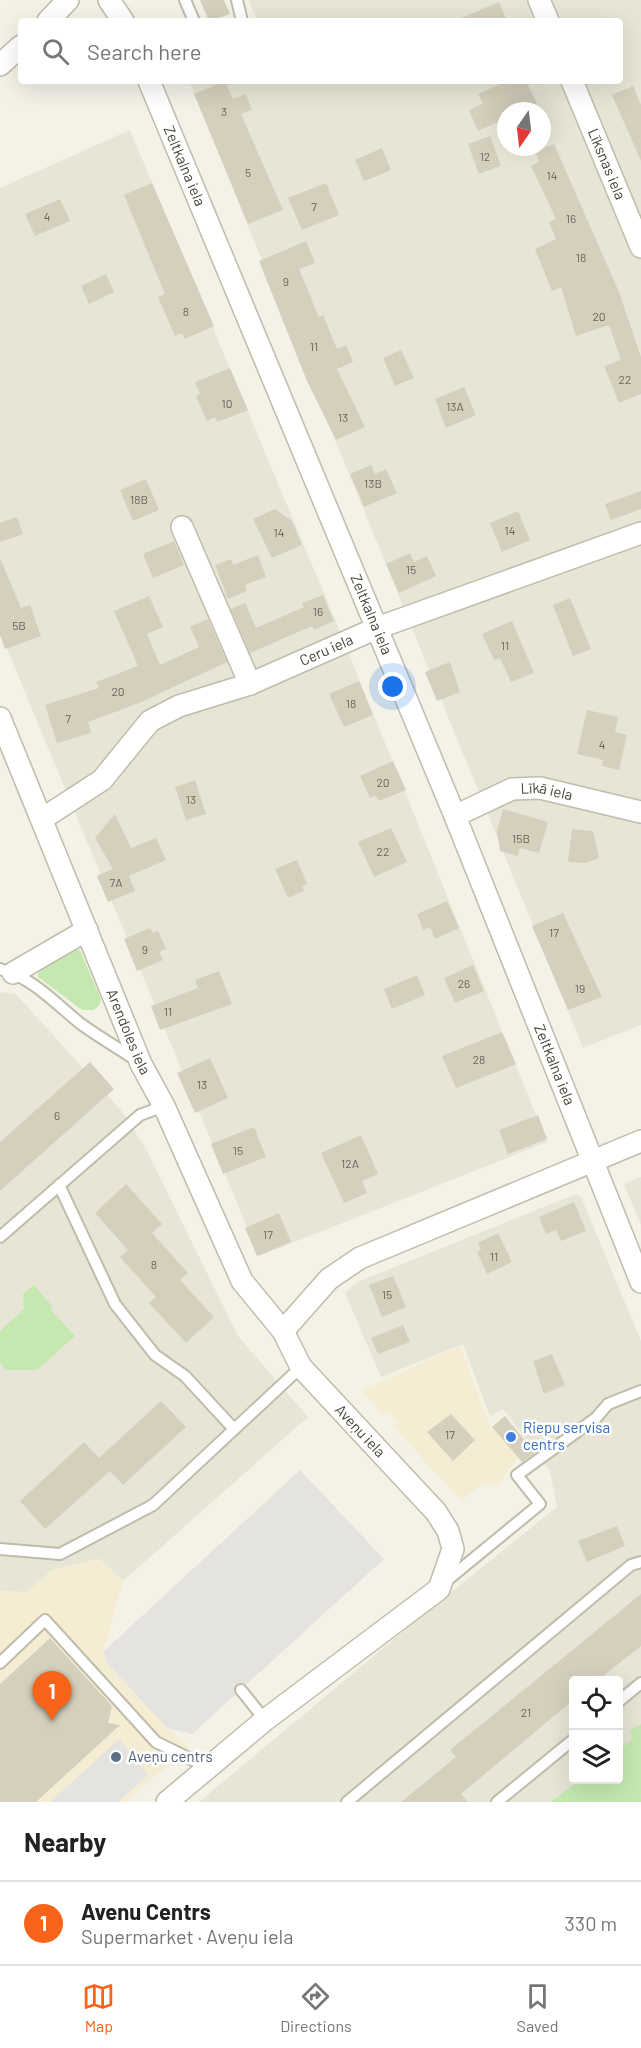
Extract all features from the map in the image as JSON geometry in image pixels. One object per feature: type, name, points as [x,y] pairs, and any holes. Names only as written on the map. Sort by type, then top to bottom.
[{"type":"street","points":[[51,18],[68,0]]},
{"type":"street","points":[[109,0],[121,18]]},
{"type":"street","points":[[539,0],[547,18]]},
{"type":"street","points":[[0,65],[18,49]]},
{"type":"street","name":"Zeltkalna iela","points":[[150,84],[377,628],[641,1282]]},
{"type":"street","name":"Līksnas iela","points":[[573,84],[641,248]]},
{"type":"street","points":[[182,526],[250,684]]},
{"type":"street","name":"Ceru iela","points":[[42,819],[102,780],[150,721],[179,706],[250,684],[377,628],[641,533]]},
{"type":"street","name":"Arendoles iela","points":[[0,718],[141,1064],[164,1106],[242,1281],[283,1331]]},
{"type":"street","name":"Līkā iela","points":[[454,816],[512,789],[540,788],[641,812]]},
{"type":"street","points":[[7,971],[87,930]]},
{"type":"street","points":[[283,1331],[329,1279],[360,1258],[641,1141]]},
{"type":"street","name":"Aveņu iela","points":[[283,1331],[301,1366],[436,1512],[448,1530],[453,1549],[438,1589]]},
{"type":"street","points":[[168,1802],[265,1720],[438,1589]]},
{"type":"lane","points":[[184,0],[193,18]]},
{"type":"lane","points":[[237,0],[241,18]]},
{"type":"lane","points":[[7,971],[141,1064]]},
{"type":"lane","points":[[0,1237],[140,1115],[164,1106]]},
{"type":"lane","points":[[59,1185],[115,1304],[155,1355],[185,1376],[233,1428]]},
{"type":"lane","points":[[0,1549],[60,1554],[153,1505],[301,1366]]},
{"type":"lane","points":[[438,1589],[540,1504],[517,1475],[596,1418],[608,1404],[641,1390]]},
{"type":"lane","points":[[347,1802],[632,1565],[641,1562]]},
{"type":"lane","points":[[0,1664],[45,1620],[156,1742],[209,1768]]},
{"type":"lane","points":[[623,1698],[641,1683]]},
{"type":"lane","points":[[241,1690],[265,1720]]},
{"type":"lane","points":[[497,1802],[569,1742]]},
{"type":"shaded area","points":[[248,0],[641,0],[641,1025],[583,1048],[190,84],[623,84],[623,18],[257,18]]},
{"type":"shaded area","points":[[130,130],[336,622],[547,1142],[259,1256],[0,632],[0,188]]},
{"type":"shaded area","points":[[0,992],[16,994],[120,1109],[145,1147],[238,1336],[308,1417],[123,1581],[99,1559],[52,1570],[27,1592],[0,1591]]},
{"type":"shaded area","points":[[641,1177],[641,1225],[624,1184]]},
{"type":"shaded area","points":[[576,1194],[581,1197],[641,1341],[641,1724],[630,1730],[641,1753],[641,1802],[199,1802],[435,1605],[557,1507],[550,1471],[503,1409],[490,1417],[463,1344],[381,1377],[345,1293],[357,1282]]},
{"type":"shaded area","points":[[460,1346],[492,1427],[505,1416],[530,1446],[518,1457],[497,1487],[487,1484],[478,1487],[461,1501],[393,1426],[397,1422],[388,1412],[383,1415],[361,1391]]},
{"type":"shaded area","points":[[300,1470],[384,1559],[192,1734],[167,1728],[106,1662],[104,1651]]},
{"type":"shaded area","points":[[100,1559],[123,1581],[104,1651],[106,1662],[167,1728],[189,1747],[125,1802],[0,1802],[0,1591],[27,1592],[52,1570]]},
{"type":"shaded area","name":"Aveņu centrs","points":[[119,1739],[148,1775],[118,1802],[50,1802]]},
{"type":"green space","points":[[73,949],[80,950],[101,999],[99,1006],[93,1010],[82,1010],[38,977],[38,973]]},
{"type":"green space","points":[[34,1285],[52,1306],[50,1309],[75,1336],[37,1370],[6,1370],[0,1363],[0,1331],[24,1309],[23,1294]]},
{"type":"green space","points":[[641,1724],[641,1802],[550,1802],[575,1784],[623,1784],[623,1747],[633,1739],[630,1730]]},
{"type":"building","points":[[200,0],[224,0],[230,14],[218,18],[208,18]]},
{"type":"building","points":[[499,2],[506,18],[461,18]]},
{"type":"building","points":[[218,84],[226,84],[233,99],[246,94],[252,110],[241,114],[283,210],[248,224],[194,94]]},
{"type":"building","points":[[500,84],[527,84],[536,102],[497,102],[497,122],[478,131],[469,110],[483,103],[478,94]]},
{"type":"building","points":[[633,86],[641,105],[641,161],[612,95]]},
{"type":"building","points":[[490,136],[501,166],[479,174],[468,144]]},
{"type":"building","points":[[554,144],[619,292],[641,357],[641,394],[619,403],[604,366],[621,360],[609,325],[576,336],[561,287],[552,291],[535,249],[556,239],[549,222],[556,219],[531,166],[539,162],[537,156],[551,156],[551,145]]},
{"type":"building","points":[[382,148],[391,170],[364,181],[355,160]]},
{"type":"building","points":[[152,183],[214,326],[185,339],[182,333],[175,336],[158,297],[165,294],[124,195]]},
{"type":"building","points":[[326,183],[339,215],[302,230],[288,198]]},
{"type":"building","points":[[60,199],[70,221],[35,236],[25,214]]},
{"type":"building","points":[[306,241],[315,263],[299,269],[319,317],[323,315],[337,349],[346,345],[353,362],[337,369],[365,427],[336,440],[307,381],[259,261]]},
{"type":"building","points":[[106,274],[114,292],[89,304],[81,286]]},
{"type":"building","points":[[401,350],[414,378],[395,386],[383,358]]},
{"type":"building","points":[[230,368],[248,410],[217,422],[215,417],[207,421],[196,396],[200,394],[195,382]]},
{"type":"building","points":[[464,387],[476,415],[446,428],[435,399]]},
{"type":"building","points":[[371,465],[375,474],[386,469],[397,493],[364,507],[350,474]]},
{"type":"building","points":[[146,479],[159,510],[133,521],[120,490]]},
{"type":"building","points":[[641,491],[641,509],[611,520],[605,504]]},
{"type":"building","points":[[275,509],[292,521],[302,545],[272,558],[253,519]]},
{"type":"building","points":[[518,511],[530,540],[502,552],[490,523]]},
{"type":"building","points":[[17,517],[23,534],[0,542],[0,523]]},
{"type":"building","points":[[174,541],[184,565],[153,578],[143,554]]},
{"type":"building","points":[[410,553],[414,562],[427,556],[436,576],[399,593],[386,564]]},
{"type":"building","points":[[258,555],[266,577],[245,585],[247,591],[228,599],[215,565],[231,559],[233,565]]},
{"type":"building","points":[[0,558],[21,608],[30,605],[41,636],[5,649],[0,635]]},
{"type":"building","points":[[323,595],[334,621],[314,630],[312,626],[250,653],[231,609],[245,603],[256,628],[304,607],[302,603]]},
{"type":"building","points":[[149,596],[163,627],[147,634],[160,665],[199,647],[190,627],[208,619],[227,662],[139,703],[88,722],[91,733],[57,743],[45,705],[99,688],[96,682],[138,666],[114,611]]},
{"type":"building","points":[[570,598],[591,649],[573,656],[553,605]]},
{"type":"building","points":[[512,621],[534,673],[511,682],[500,658],[494,660],[482,634]]},
{"type":"building","points":[[450,662],[460,692],[437,701],[425,672]]},
{"type":"building","points":[[359,681],[373,715],[344,727],[329,694]]},
{"type":"building","points":[[587,710],[618,717],[615,732],[627,735],[619,770],[602,766],[603,760],[577,754]]},
{"type":"building","points":[[393,761],[406,790],[379,801],[376,796],[370,798],[360,776]]},
{"type":"building","points":[[195,780],[206,814],[186,820],[175,787]]},
{"type":"building","points":[[503,809],[548,822],[539,853],[520,848],[518,856],[500,851],[497,831]]},
{"type":"building","points":[[115,814],[131,848],[156,838],[166,860],[129,876],[135,891],[108,902],[97,876],[113,869],[95,838]]},
{"type":"building","points":[[391,828],[407,862],[374,877],[358,842]]},
{"type":"building","points":[[572,829],[593,831],[599,858],[585,863],[568,862]]},
{"type":"building","points":[[297,860],[307,884],[302,886],[304,891],[288,898],[275,869]]},
{"type":"building","points":[[447,901],[459,928],[435,939],[430,927],[423,930],[417,914]]},
{"type":"building","points":[[563,913],[602,997],[568,1010],[532,926]]},
{"type":"building","points":[[150,928],[153,933],[158,931],[166,949],[159,952],[163,960],[137,971],[124,939]]},
{"type":"building","points":[[473,965],[484,991],[455,1003],[444,978]]},
{"type":"building","points":[[219,971],[232,1004],[160,1030],[151,1006],[198,988],[195,980]]},
{"type":"building","points":[[417,975],[425,995],[392,1009],[384,989]]},
{"type":"building","points":[[502,1032],[516,1064],[456,1088],[442,1056]]},
{"type":"building","points":[[210,1058],[228,1098],[195,1113],[177,1073]]},
{"type":"building","points":[[90,1062],[114,1089],[0,1191],[0,1142]]},
{"type":"building","points":[[538,1115],[547,1139],[508,1154],[499,1130]]},
{"type":"building","points":[[254,1127],[266,1157],[223,1174],[211,1144]]},
{"type":"building","points":[[361,1135],[378,1174],[362,1181],[367,1193],[344,1203],[321,1153]]},
{"type":"building","points":[[126,1184],[162,1224],[152,1233],[188,1273],[180,1280],[214,1317],[186,1343],[149,1303],[156,1297],[120,1257],[128,1250],[95,1213]]},
{"type":"building","points":[[574,1202],[586,1231],[561,1241],[556,1230],[546,1234],[539,1217]]},
{"type":"building","points":[[279,1213],[291,1242],[257,1256],[245,1228]]},
{"type":"building","points":[[498,1233],[512,1262],[487,1274],[477,1252],[481,1250],[478,1243]]},
{"type":"building","points":[[393,1276],[406,1307],[382,1317],[369,1285]]},
{"type":"building","points":[[403,1325],[410,1342],[378,1354],[371,1338]]},
{"type":"building","points":[[552,1354],[565,1385],[544,1394],[533,1361]]},
{"type":"building","points":[[161,1401],[186,1427],[123,1485],[110,1471],[45,1529],[20,1501],[84,1442],[99,1458]]},
{"type":"building","points":[[451,1414],[475,1440],[453,1461],[427,1432]]},
{"type":"building","points":[[505,1416],[535,1453],[522,1462],[492,1427]]},
{"type":"building","points":[[617,1526],[625,1546],[587,1562],[578,1541]]},
{"type":"building","points":[[641,1594],[641,1646],[603,1676],[569,1676],[569,1703],[461,1794],[468,1802],[401,1802],[456,1757],[450,1750]]},
{"type":"building","points":[[50,1638],[112,1706],[108,1723],[120,1725],[36,1802],[0,1802],[0,1684]]},
{"type":"place","name":"Riepu servisa centrs","points":[[511,1437]]},
{"type":"place","name":"Avenu Centrs","points":[[52,1721]]},
{"type":"place","name":"Aveņu centrs","points":[[116,1757]]}]
